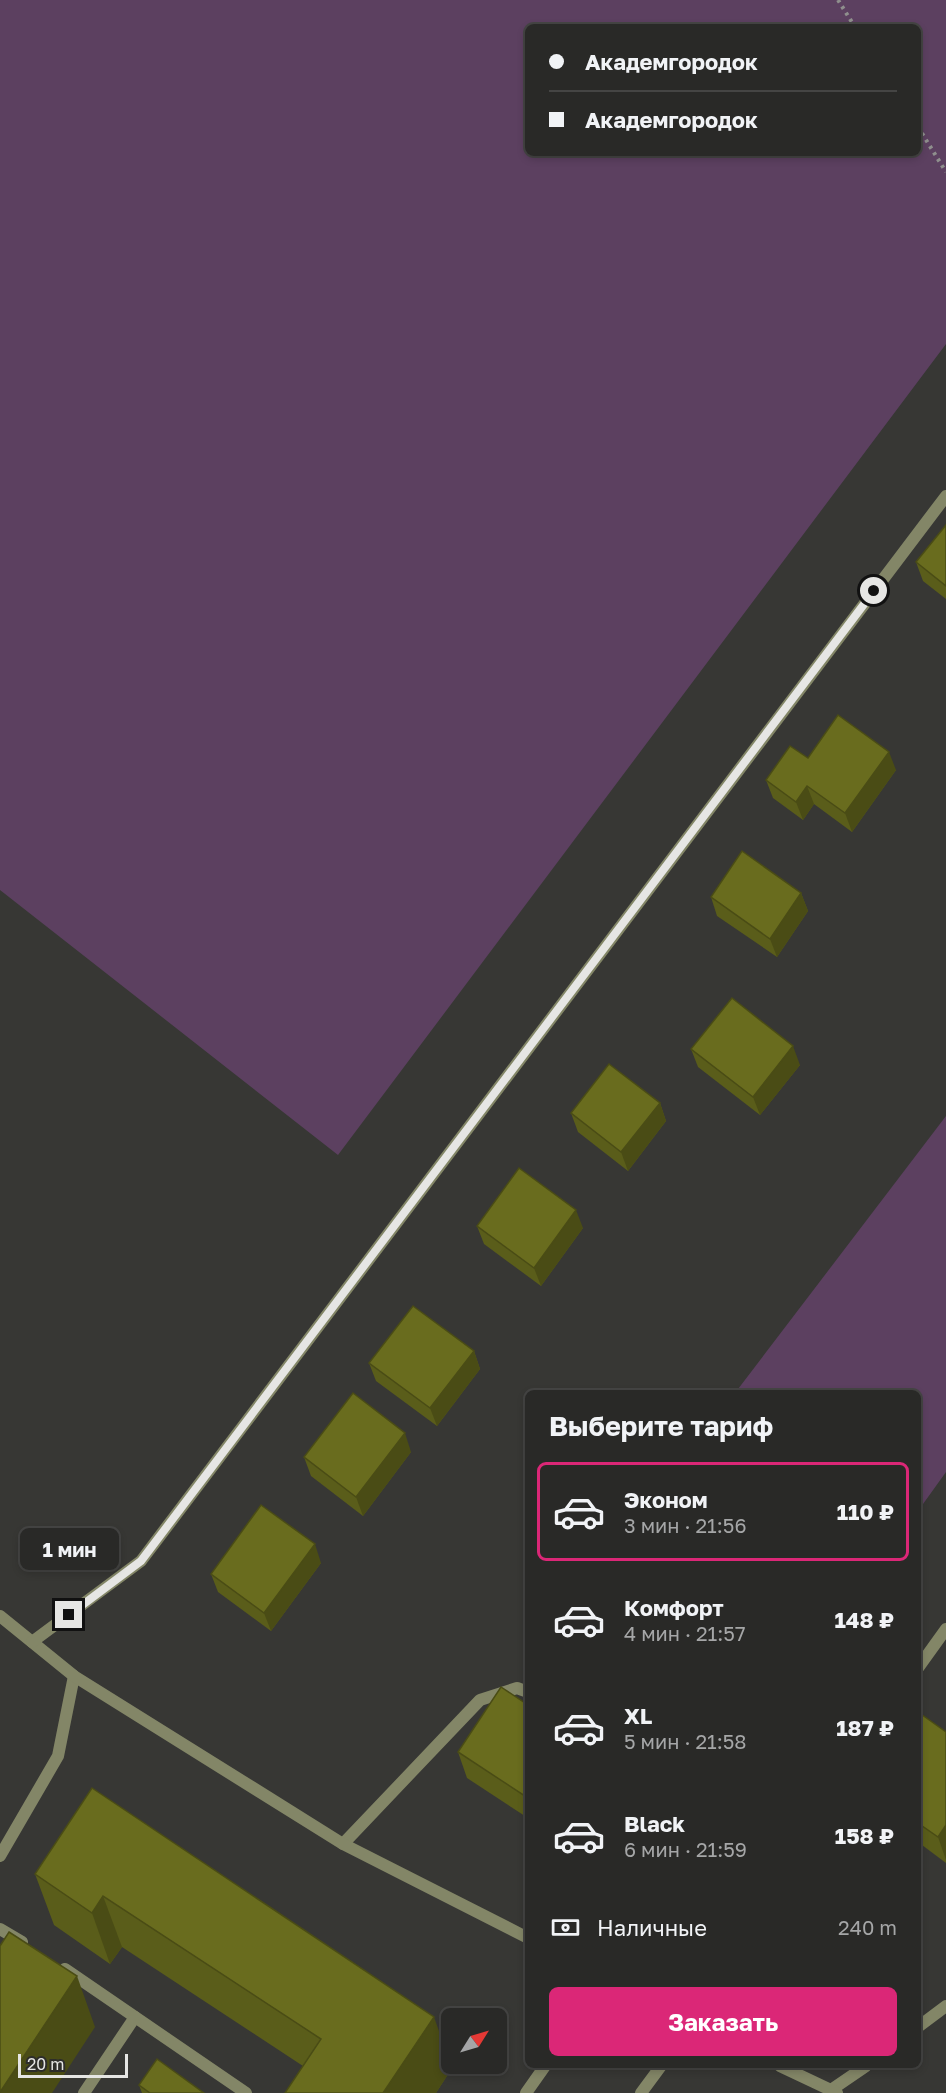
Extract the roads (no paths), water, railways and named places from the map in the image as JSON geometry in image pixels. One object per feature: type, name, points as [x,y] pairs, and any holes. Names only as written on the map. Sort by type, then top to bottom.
[{"type":"street","points":[[32,1642],[141,1561],[946,496]]},
{"type":"street","points":[[0,1616],[74,1676],[343,1844],[525,1936]]},
{"type":"street","points":[[921,1664],[946,1629]]},
{"type":"street","points":[[0,1856],[58,1756],[74,1676]]},
{"type":"street","points":[[343,1844],[480,1700],[517,1688],[525,1691]]},
{"type":"street","points":[[0,1929],[37,1951]]},
{"type":"street","points":[[55,1962],[246,2093]]},
{"type":"street","points":[[921,2025],[946,2006]]},
{"type":"street","points":[[84,2093],[135,2018]]},
{"type":"street","points":[[526,2093],[544,2068]]},
{"type":"street","points":[[641,2093],[660,2068]]},
{"type":"street","points":[[784,2068],[834,2092],[864,2068]]}]
